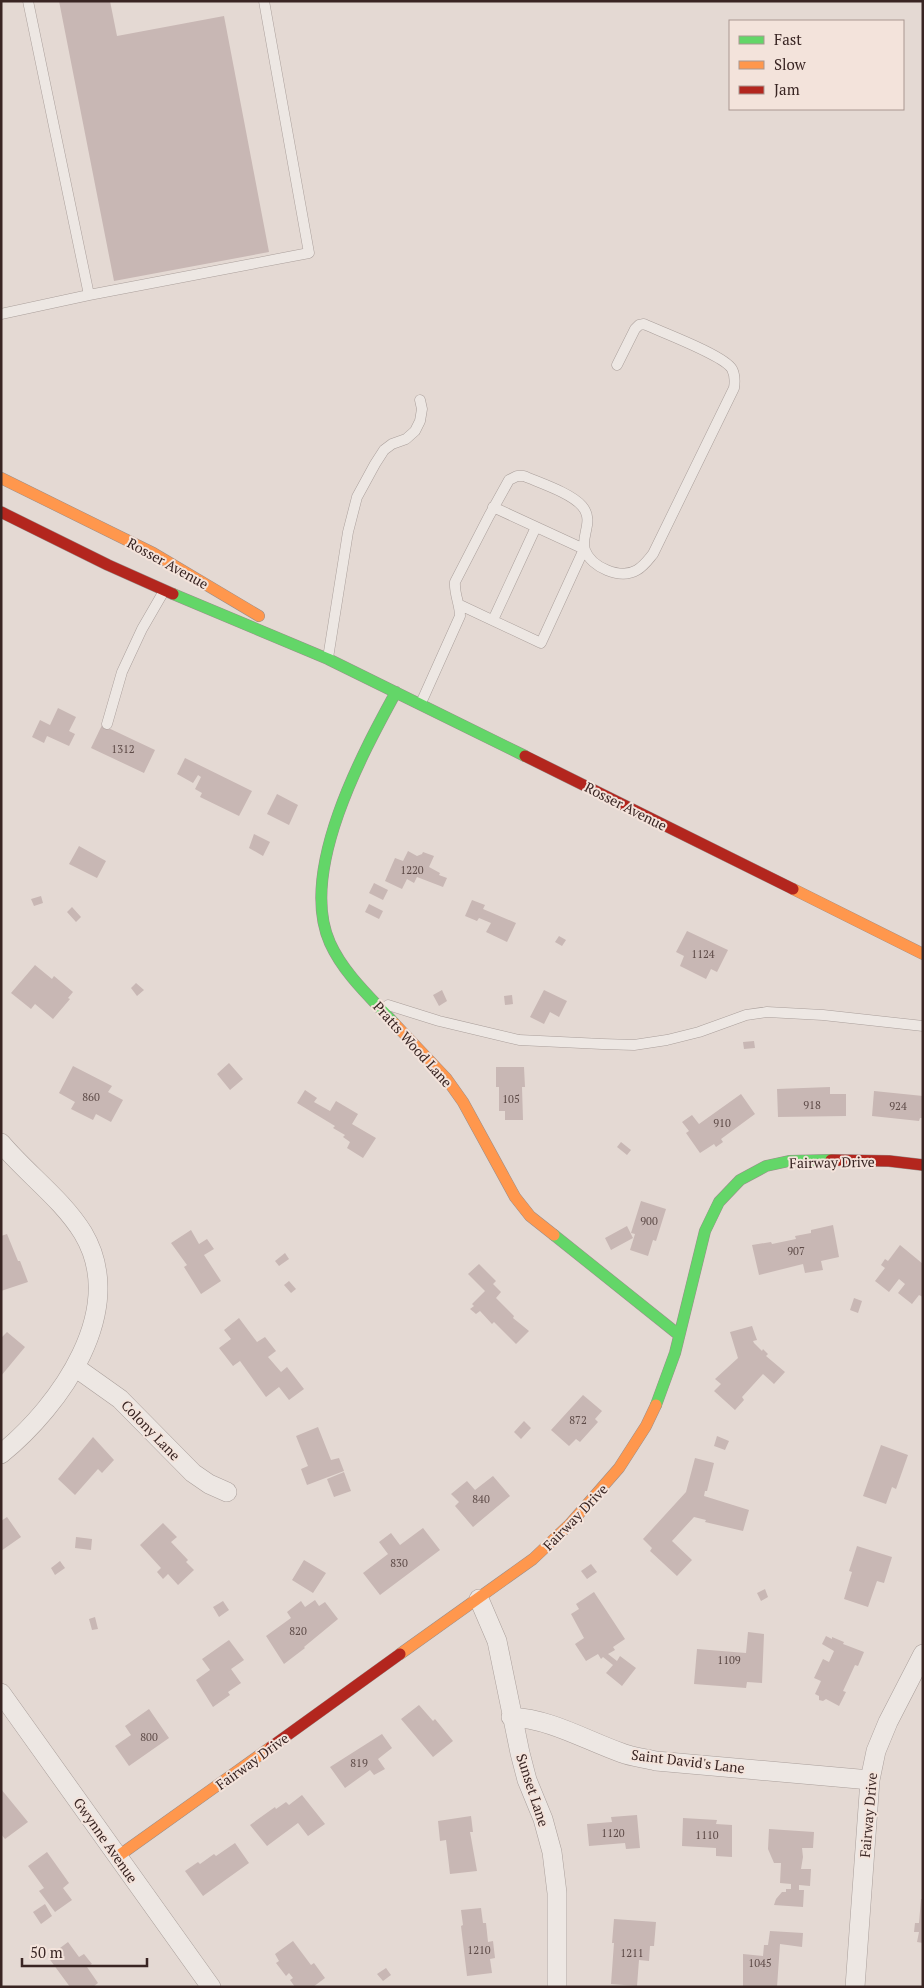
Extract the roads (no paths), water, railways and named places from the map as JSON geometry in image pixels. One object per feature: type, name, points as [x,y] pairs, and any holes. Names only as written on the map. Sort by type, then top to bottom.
[{"type":"street","name":"Rosser Avenue","points":[[1,478],[153,553],[328,659]]},
{"type":"street","name":"Rosser Avenue","points":[[1,512],[108,565],[328,659],[923,954]]},
{"type":"street","name":"Pratts Wood Lane","points":[[396,692],[365,746],[348,785],[334,826],[320,901],[323,922],[328,938],[337,958],[347,972],[446,1078],[464,1102],[514,1197],[530,1216],[679,1335]]},
{"type":"street","points":[[1,1143],[19,1164],[63,1207],[82,1232],[90,1247],[96,1270],[98,1289],[95,1322],[75,1367],[56,1396],[34,1423],[1,1454]]},
{"type":"street","name":"Fairway Drive","points":[[117,1857],[533,1559],[571,1525],[597,1497],[623,1464],[640,1437],[657,1403],[668,1375],[706,1228],[723,1196],[737,1182],[755,1171],[776,1163],[797,1160],[904,1161],[923,1165]]},
{"type":"street","name":"Colony Lane","points":[[75,1367],[120,1398],[193,1473],[209,1484],[227,1492]]},
{"type":"street","name":"Sunset Lane","points":[[479,1599],[497,1641],[511,1717],[528,1780],[543,1819],[552,1852],[557,1893],[557,1987]]},
{"type":"street","name":"Fairway Drive","points":[[855,1987],[870,1780],[876,1751],[888,1722],[923,1654]]},
{"type":"street","name":"Gwynne Avenue","points":[[1,1693],[212,1987]]},
{"type":"street","name":"Saint David's Lane","points":[[511,1717],[527,1718],[547,1723],[624,1754],[656,1760],[870,1780]]},
{"type":"lane","points":[[28,1],[89,296]]},
{"type":"lane","points":[[1,314],[309,253],[264,1]]},
{"type":"lane","points":[[494,507],[584,549],[593,562],[611,572],[635,572],[647,562],[734,388],[735,378],[732,369],[721,358],[644,324],[639,325],[635,329],[616,365]]},
{"type":"lane","points":[[328,659],[348,532],[357,497],[384,450],[392,444],[406,439],[415,431],[420,421],[422,409],[420,400]]},
{"type":"lane","points":[[420,704],[460,616],[460,605],[454,590],[454,582],[509,480],[517,476],[524,476],[577,500],[584,508],[588,525],[584,549],[541,643],[460,605]]},
{"type":"lane","points":[[493,620],[536,527]]},
{"type":"lane","points":[[107,724],[122,672],[142,629],[165,590]]},
{"type":"lane","points":[[375,1001],[439,1021],[519,1040],[602,1044],[634,1044],[667,1040],[699,1032],[746,1015],[767,1012],[823,1015],[923,1026]]}]
